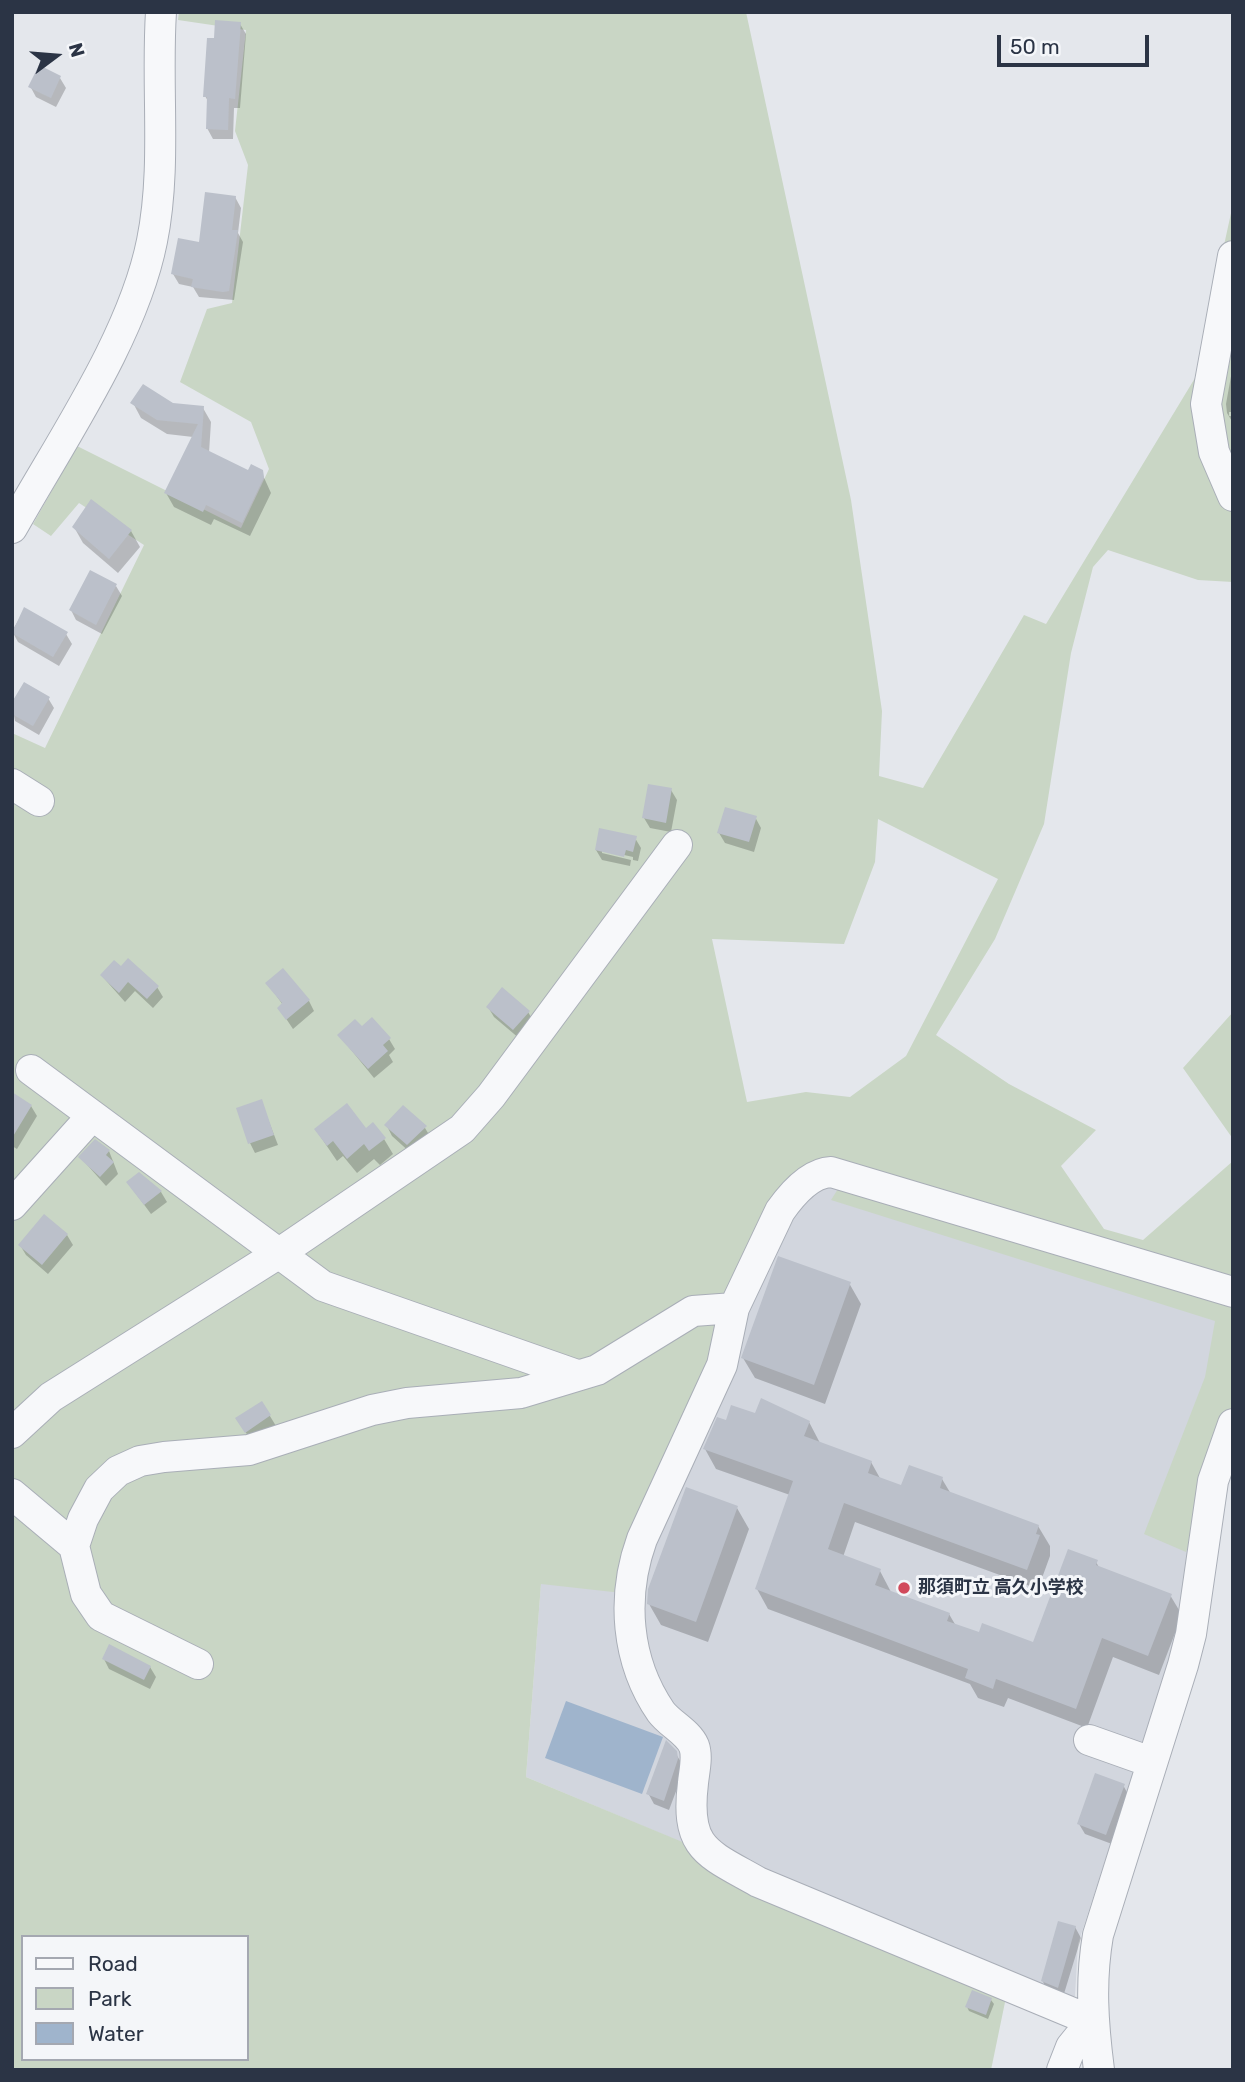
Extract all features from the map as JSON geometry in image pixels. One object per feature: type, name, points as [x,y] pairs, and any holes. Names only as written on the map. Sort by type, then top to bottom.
[{"type":"street","points":[[12,528],[116,343],[144,276],[158,200],[161,12]]},
{"type":"street","points":[[1233,256],[1206,404],[1214,452],[1233,496]]},
{"type":"street","points":[[12,784],[39,801]]},
{"type":"street","points":[[12,1433],[51,1396],[281,1252],[462,1129],[474,1117],[677,845]]},
{"type":"street","points":[[31,1070],[281,1252],[323,1286],[338,1294],[577,1375]]},
{"type":"street","points":[[12,1205],[92,1116]]},
{"type":"street","points":[[1092,2021],[758,1882],[707,1853],[698,1842],[690,1810],[696,1753],[693,1743],[663,1714],[644,1684],[628,1607],[631,1569],[660,1494],[722,1365],[734,1308],[780,1211],[789,1198],[820,1172],[831,1172],[1233,1292]]},
{"type":"street","points":[[198,1664],[101,1616],[86,1594],[74,1546],[83,1519],[99,1489],[118,1471],[139,1461],[248,1450],[372,1410],[407,1403],[521,1393],[597,1370],[693,1311],[734,1308]]},
{"type":"street","points":[[1099,2070],[1092,2021],[1091,1974],[1098,1935],[1191,1634],[1213,1481],[1233,1424]]},
{"type":"street","points":[[12,1494],[74,1546]]},
{"type":"street","points":[[1089,1740],[1151,1762]]},
{"type":"street","points":[[1062,2070],[1071,2047],[1092,2021]]},
{"type":"shaded area","name":"那須町立 高久小学校","points":[[819,1181],[1233,1298],[1173,1651],[1078,1944],[1075,1996],[1063,2002],[526,1777],[541,1583],[789,1207]]},
{"type":"green space","points":[[179,12],[746,12],[851,500],[882,711],[879,776],[923,788],[1024,615],[1046,624],[1195,378],[1233,204],[1233,582],[1198,580],[1108,550],[1093,567],[1071,653],[1044,824],[995,939],[936,1035],[1009,1084],[1096,1130],[1061,1166],[1104,1229],[1143,1240],[1233,1161],[1233,1412],[1186,1552],[1144,1534],[1205,1377],[1215,1321],[831,1200],[850,1170],[789,1208],[622,1593],[541,1584],[526,1777],[1010,1978],[991,2070],[12,2070],[12,733],[45,748],[144,545],[79,503],[51,536],[33,524],[77,446],[241,528],[269,469],[251,422],[180,382],[207,309],[232,303],[248,165],[235,131],[246,30],[178,20]],"holes":[[[878,819],[998,879],[906,1056],[850,1097],[806,1092],[747,1102],[712,939],[844,944],[875,862]]]},
{"type":"green space","points":[[1233,1012],[1233,1139],[1183,1068]]},
{"type":"water","points":[[566,1701],[663,1737],[642,1794],[545,1758]]},
{"type":"building","points":[[215,20],[241,22],[235,99],[229,98],[228,130],[206,129],[207,97],[203,97],[207,38],[214,38]]},
{"type":"building","points":[[39,65],[61,76],[51,98],[28,87]]},
{"type":"building","points":[[205,192],[236,196],[232,230],[238,230],[229,291],[191,287],[193,279],[171,274],[178,238],[199,242]]},
{"type":"building","points":[[143,384],[173,403],[204,406],[201,447],[248,470],[251,464],[263,470],[264,477],[242,523],[206,505],[203,512],[164,493],[198,424],[157,420],[130,403]]},
{"type":"building","points":[[91,499],[132,530],[109,559],[72,527]]},
{"type":"building","points":[[90,570],[117,584],[96,625],[69,610]]},
{"type":"building","points":[[24,607],[68,632],[53,657],[12,633]]},
{"type":"building","points":[[24,682],[50,697],[33,726],[12,714],[12,702]]},
{"type":"building","points":[[648,784],[672,788],[666,823],[642,818]]},
{"type":"building","points":[[725,807],[757,816],[749,842],[717,833]]},
{"type":"building","points":[[599,828],[637,836],[633,852],[626,850],[624,857],[595,850]]},
{"type":"building","points":[[128,958],[159,986],[147,999],[128,982],[119,993],[100,975],[114,960],[121,966]]},
{"type":"building","points":[[283,968],[310,1000],[286,1020],[277,1008],[282,1003],[265,983]]},
{"type":"building","points":[[502,987],[530,1011],[513,1030],[486,1007]]},
{"type":"building","points":[[372,1017],[391,1038],[383,1045],[388,1051],[368,1069],[337,1035],[355,1019],[362,1026]]},
{"type":"building","points":[[12,1092],[32,1105],[12,1138]]},
{"type":"building","points":[[262,1099],[274,1135],[248,1144],[236,1108]]},
{"type":"building","points":[[347,1103],[366,1128],[373,1122],[386,1138],[369,1151],[364,1144],[347,1159],[333,1141],[327,1146],[314,1129]]},
{"type":"building","points":[[403,1105],[427,1126],[407,1145],[384,1125]]},
{"type":"building","points":[[95,1139],[110,1150],[106,1155],[114,1162],[100,1177],[78,1157]]},
{"type":"building","points":[[139,1172],[162,1191],[144,1205],[126,1182]]},
{"type":"building","points":[[44,1214],[68,1234],[42,1265],[18,1245]]},
{"type":"building","points":[[778,1256],[851,1282],[814,1385],[741,1358]]},
{"type":"building","points":[[761,1398],[810,1421],[804,1436],[872,1461],[868,1473],[901,1485],[909,1465],[943,1477],[940,1488],[1039,1525],[1036,1534],[1040,1535],[1027,1570],[844,1503],[828,1549],[881,1569],[875,1585],[950,1613],[947,1621],[979,1632],[982,1623],[1033,1642],[1068,1549],[1098,1560],[1096,1565],[1172,1594],[1148,1656],[1102,1638],[1076,1709],[996,1679],[993,1689],[965,1678],[968,1669],[755,1589],[793,1481],[703,1449],[717,1417],[726,1420],[731,1405],[755,1413]]},
{"type":"building","points":[[262,1401],[271,1415],[245,1433],[235,1418]]},
{"type":"building","points":[[686,1487],[738,1506],[696,1622],[647,1604],[648,1589]]},
{"type":"building","points":[[109,1644],[151,1666],[144,1680],[102,1659]]},
{"type":"building","points":[[666,1740],[677,1751],[678,1759],[664,1801],[646,1794]]},
{"type":"building","points":[[1095,1773],[1125,1784],[1106,1835],[1077,1824]]},
{"type":"building","points":[[1058,1921],[1076,1926],[1058,1988],[1041,1981]]},
{"type":"building","points":[[972,1990],[992,1998],[986,2015],[965,2007]]},
{"type":"place","name":"那須町立 高久小学校","points":[[904,1588]]}]
